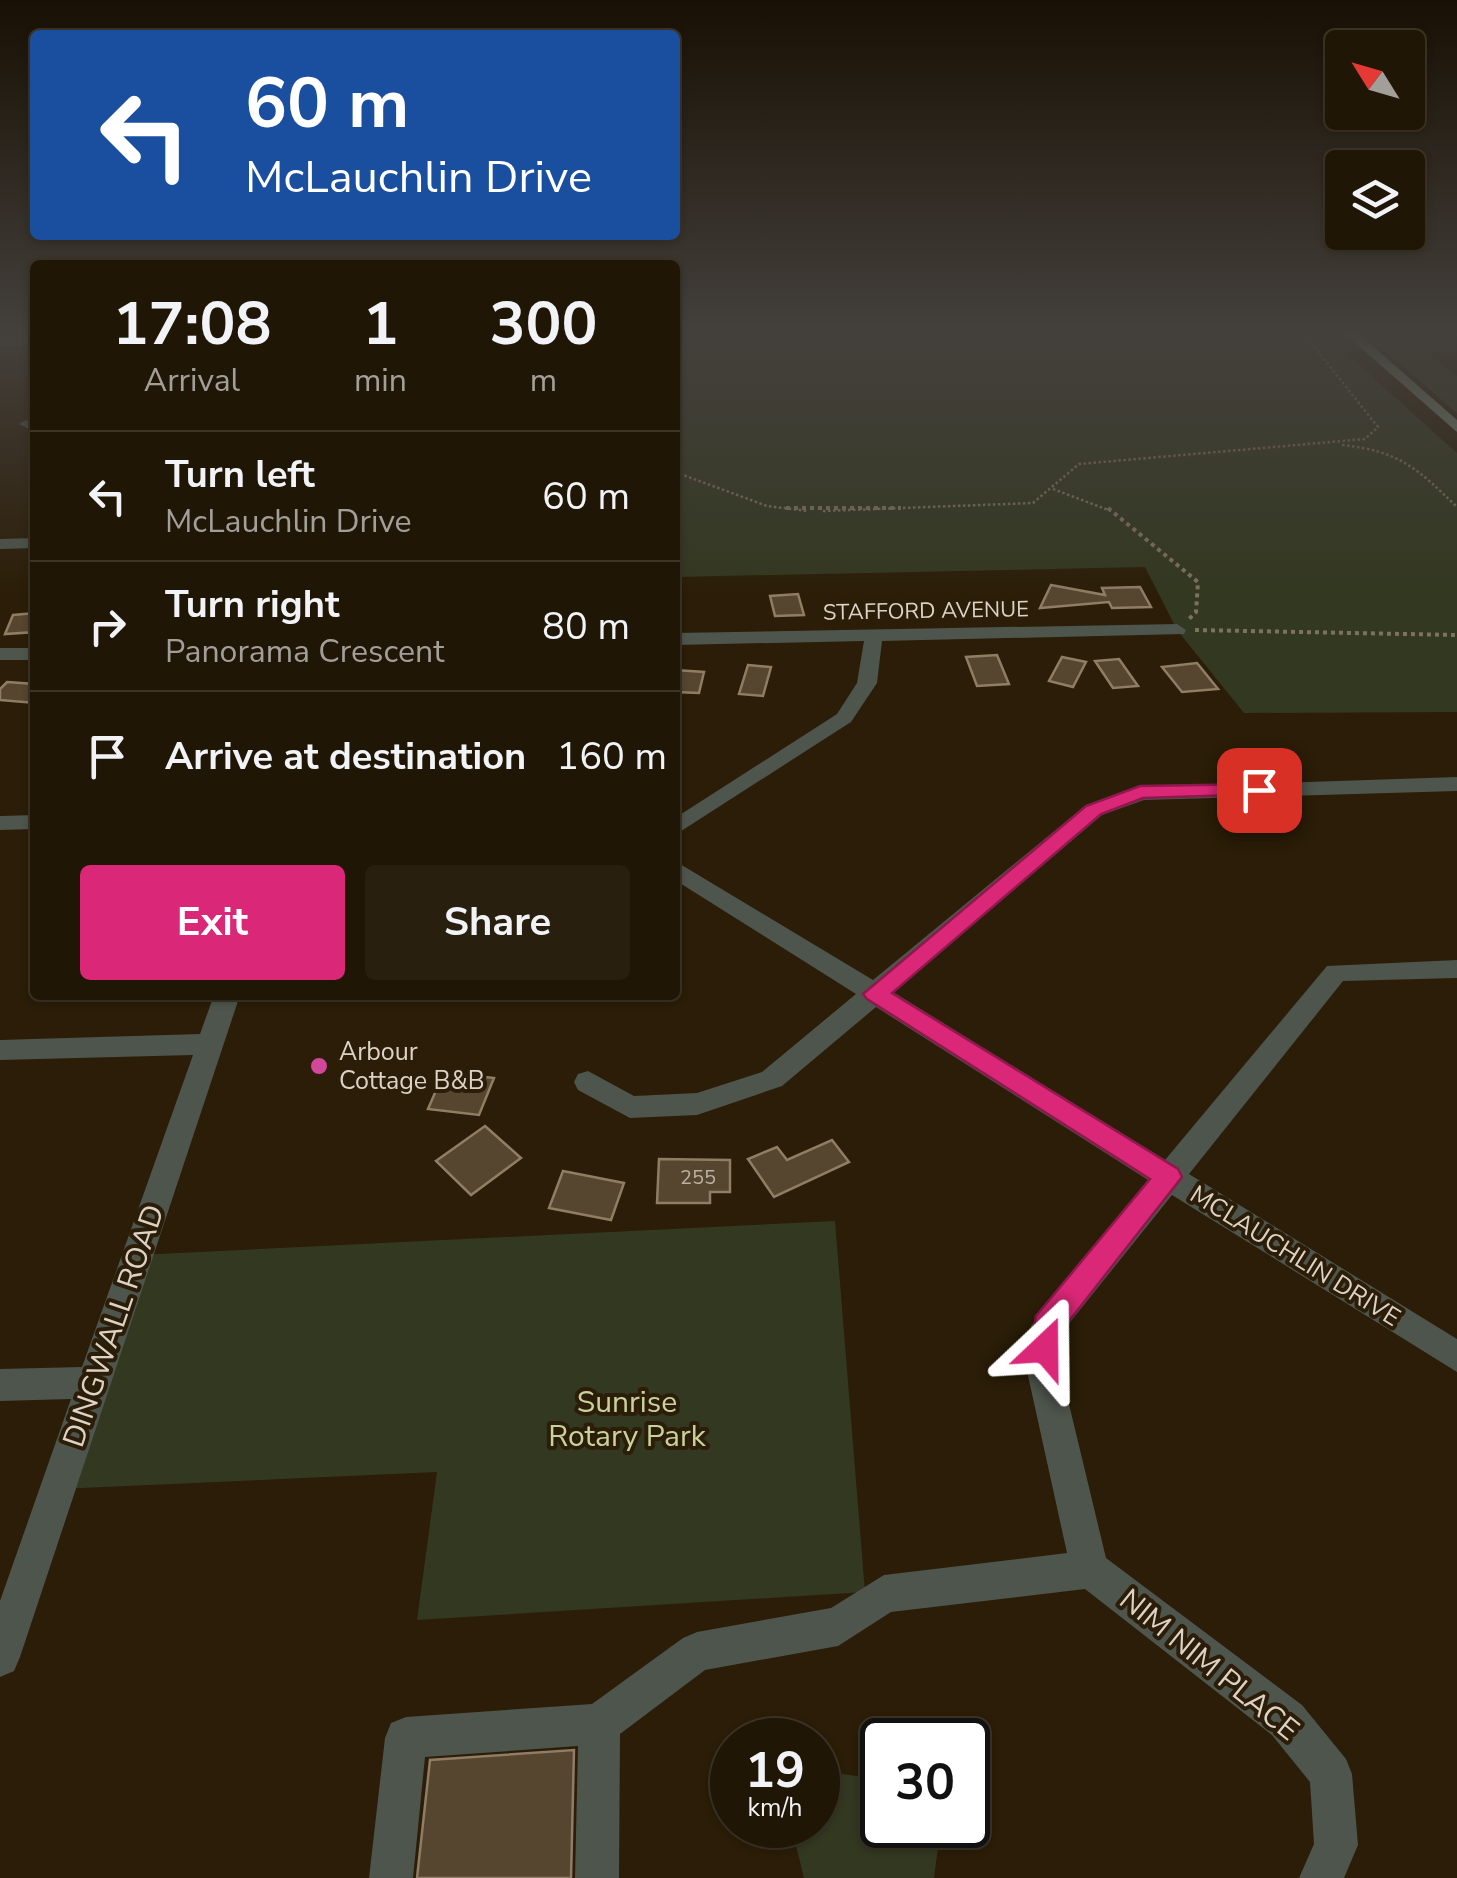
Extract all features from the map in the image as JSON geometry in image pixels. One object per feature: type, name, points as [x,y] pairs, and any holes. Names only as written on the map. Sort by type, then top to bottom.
[{"type":"street","points":[[0,544],[30,543]]},
{"type":"street","name":"STAFFORD AVENUE","points":[[680,638],[1177,630]]},
{"type":"street","points":[[680,825],[844,718],[867,683],[874,634]]},
{"type":"street","points":[[0,654],[30,654]]},
{"type":"street","points":[[588,1082],[630,1107],[697,1104],[772,1078],[1094,810],[1140,792],[1457,784]]},
{"type":"street","points":[[0,823],[30,822]]},
{"type":"street","name":"MCLAUCHLIN DRIVE","points":[[680,872],[1457,1357]]},
{"type":"street","points":[[391,1878],[406,1738],[599,1724],[697,1652],[838,1626],[884,1594],[1090,1570],[1044,1371],[1047,1326],[1336,972],[1457,968]]},
{"type":"street","name":"DINGWALL ROAD","points":[[0,1657],[225,1000]]},
{"type":"street","points":[[0,1050],[210,1044]]},
{"type":"street","points":[[0,1385],[95,1383]]},
{"type":"street","name":"NIM NIM PLACE","points":[[1090,1570],[1287,1720],[1331,1774],[1336,1845],[1321,1878]]},
{"type":"street","points":[[597,1878],[599,1724]]},
{"type":"path","points":[[680,474],[767,506],[811,511],[1033,502],[1080,464],[1126,456],[1187,456],[1332,444],[1365,439],[1378,427],[1374,422]]},
{"type":"path","points":[[1332,444],[1376,448],[1404,457],[1457,507]]},
{"type":"path","points":[[1053,489],[1108,508],[1198,582],[1196,612],[1177,630]]},
{"type":"path","points":[[1177,630],[1457,635]]},
{"type":"green space","points":[[680,422],[1422,422],[1457,453],[1457,712],[1244,713],[1177,630],[1145,567],[680,577]]},
{"type":"green space","name":"Sunrise Rotary Park","points":[[835,1221],[865,1592],[417,1620],[437,1472],[59,1489],[138,1255]]},
{"type":"green space","points":[[840,1774],[860,1777],[860,1848],[938,1848],[934,1878],[804,1878],[797,1848],[840,1848]]},
{"type":"building","points":[[1051,585],[1105,595],[1102,588],[1140,587],[1151,607],[1112,608],[1109,602],[1040,608]]},
{"type":"building","points":[[798,594],[804,615],[775,616],[770,596]]},
{"type":"building","points":[[30,613],[30,632],[5,634],[13,615]]},
{"type":"building","points":[[997,655],[1009,684],[977,686],[966,657]]},
{"type":"building","points":[[1062,657],[1086,662],[1073,687],[1049,681]]},
{"type":"building","points":[[1119,659],[1138,686],[1113,688],[1095,661]]},
{"type":"building","points":[[1197,663],[1218,689],[1182,692],[1162,667]]},
{"type":"building","points":[[748,665],[771,667],[763,696],[739,694]]},
{"type":"building","points":[[680,670],[704,672],[699,693],[680,692]]},
{"type":"building","points":[[7,682],[30,684],[30,703],[0,700],[0,689]]},
{"type":"building","points":[[444,1072],[494,1078],[479,1115],[428,1109]]},
{"type":"building","points":[[485,1126],[521,1158],[471,1195],[436,1161]]},
{"type":"building","points":[[832,1140],[849,1162],[774,1197],[748,1159],[777,1147],[787,1160]]},
{"type":"building","points":[[659,1159],[730,1160],[730,1192],[710,1192],[710,1203],[657,1203]]},
{"type":"building","points":[[563,1171],[624,1183],[611,1220],[549,1208]]},
{"type":"building","points":[[574,1750],[571,1878],[417,1878],[430,1760]]},
{"type":"place","name":"Arbour Cottage B&B","points":[[319,1066]]},
{"type":"route","points":[[1045,1348],[1047,1326],[1168,1177],[875,994],[1094,810],[1140,792],[1259,790]]}]
